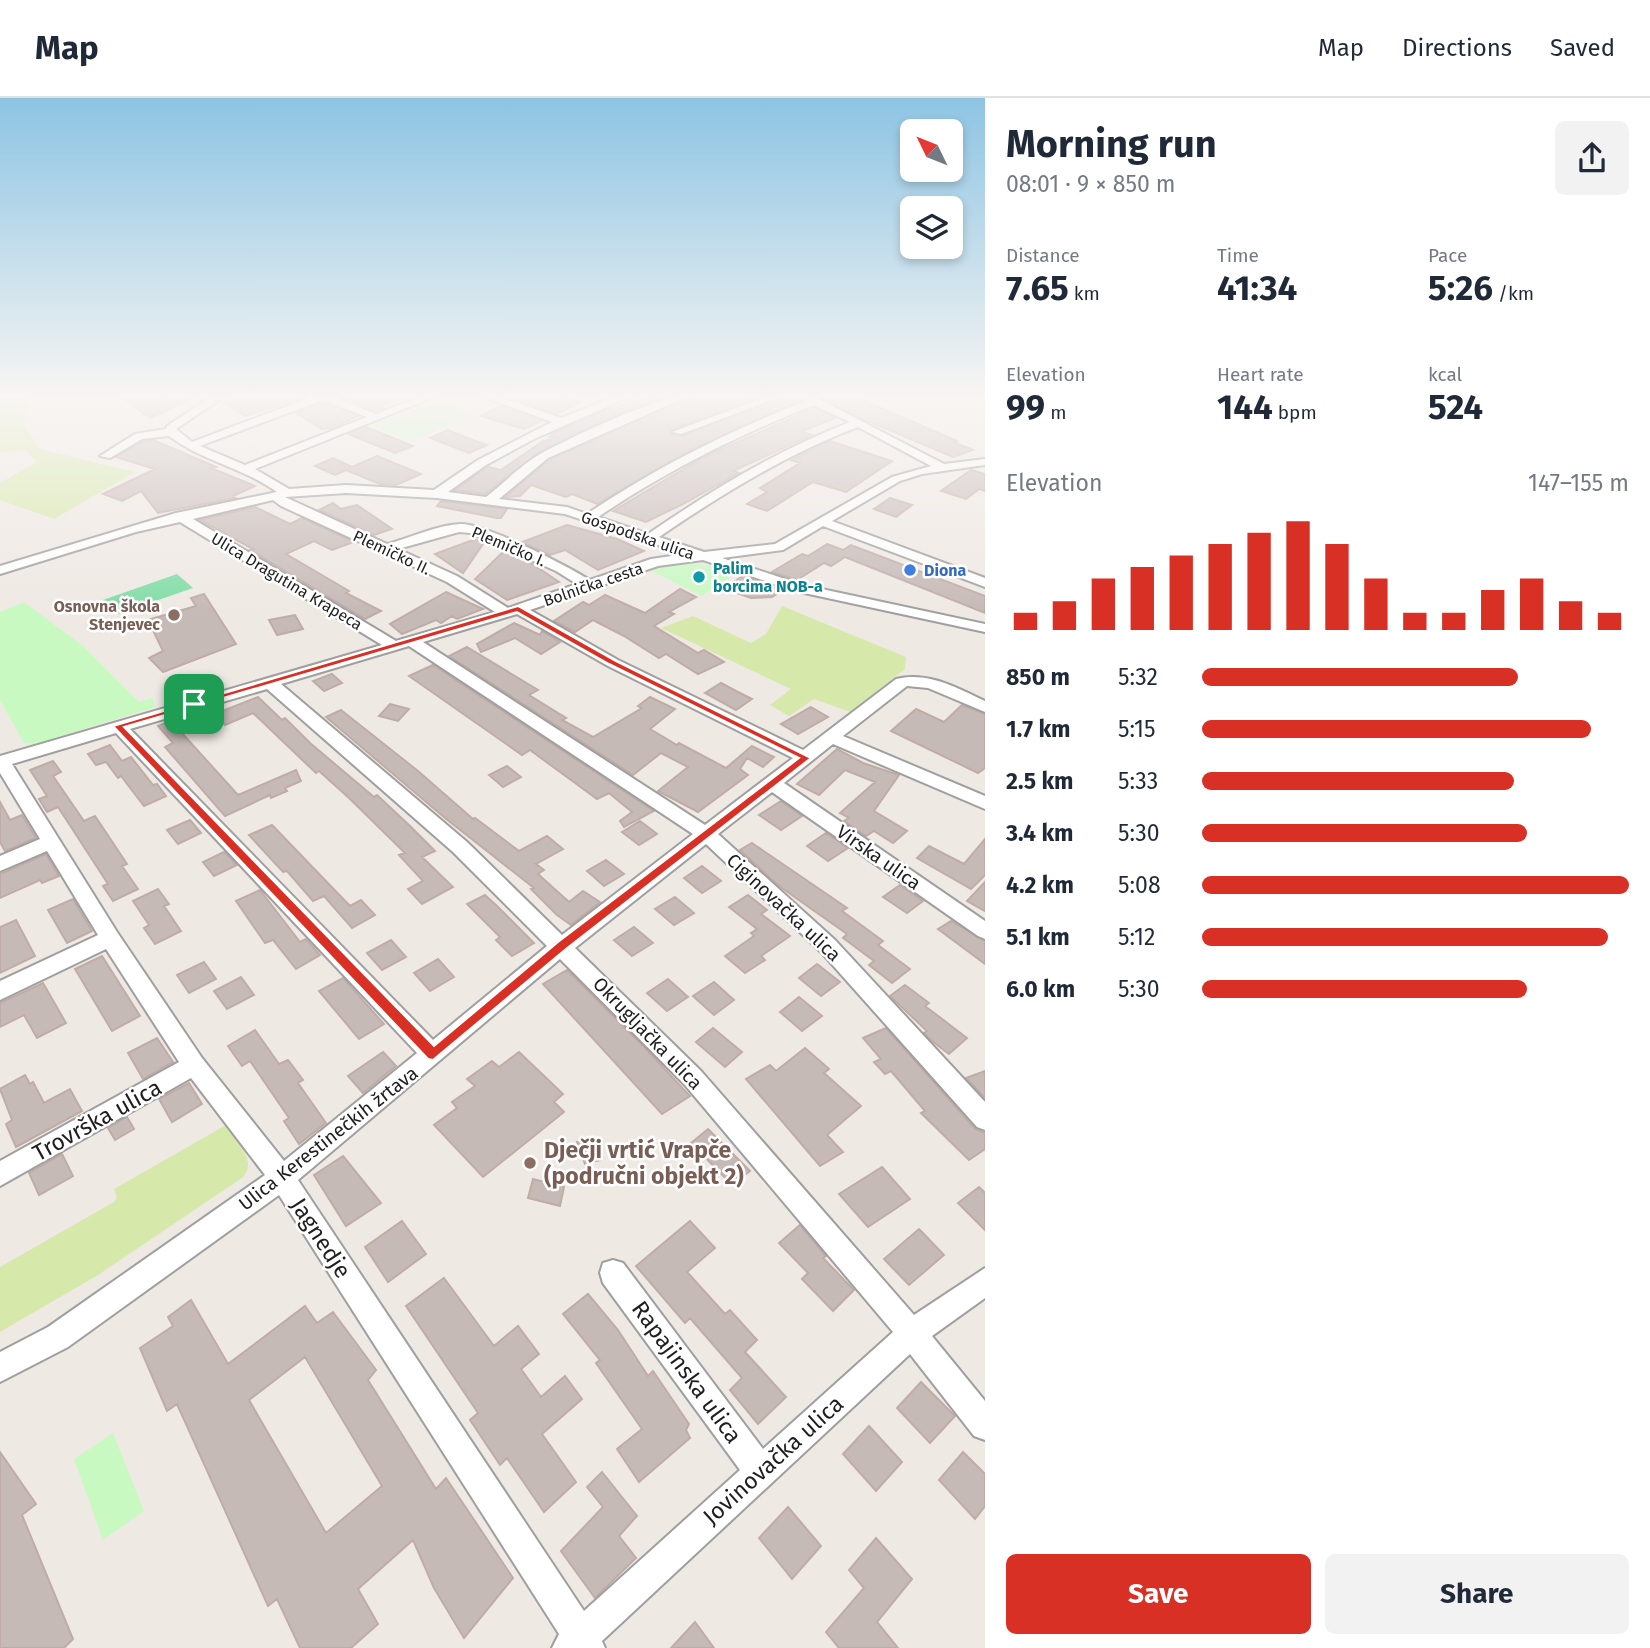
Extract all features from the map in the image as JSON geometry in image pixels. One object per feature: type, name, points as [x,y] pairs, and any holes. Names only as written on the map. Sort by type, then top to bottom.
[{"type":"street","name":"Plemičko II.","points":[[235,466],[276,484],[285,503],[452,579],[613,663],[806,758]]},
{"type":"street","points":[[243,470],[252,466]]},
{"type":"street","points":[[437,494],[478,466]]},
{"type":"street","points":[[490,500],[531,466]]},
{"type":"street","points":[[589,518],[668,466]]},
{"type":"street","points":[[650,538],[678,518],[766,466]]},
{"type":"street","name":"Bolnička cesta","points":[[1,762],[512,611],[665,560],[778,547],[896,479],[947,466]]},
{"type":"street","name":"Gospodska ulica","points":[[0,570],[180,516],[281,494],[346,489],[437,494],[567,511],[700,556],[840,598],[985,628]]},
{"type":"street","name":"Ulica Dragutina Krapeca","points":[[180,516],[394,646]]},
{"type":"street","points":[[823,522],[985,583]]},
{"type":"street","name":"Plemičko I.","points":[[385,549],[459,528],[472,529],[561,568],[588,585]]},
{"type":"street","points":[[763,576],[764,562],[778,547]]},
{"type":"street","name":"Ciginovačka ulica","points":[[411,641],[706,834],[828,946],[985,1119]]},
{"type":"street","name":"Okrugljačka ulica","points":[[269,682],[460,847],[693,1077],[912,1333],[985,1425]]},
{"type":"street","name":"Ulica Kerestinečkih žrtava","points":[[0,1368],[58,1337],[282,1178],[562,946],[902,682],[926,682],[985,707]]},
{"type":"street","points":[[118,726],[433,1055]]},
{"type":"street","points":[[831,737],[985,803]]},
{"type":"street","name":"Jagnedje","points":[[1,762],[110,938],[194,1065],[282,1178],[579,1645]]},
{"type":"street","name":"Virska ulica","points":[[773,784],[985,931]]},
{"type":"street","points":[[0,864],[51,842]]},
{"type":"street","points":[[0,991],[110,938]]},
{"type":"street","name":"Trovrška ulica","points":[[0,1174],[194,1065]]},
{"type":"street","name":"Rapajinska ulica","points":[[613,1273],[760,1471]]},
{"type":"street","name":"Jovinovačka ulica","points":[[579,1645],[760,1471],[912,1333],[985,1282]]},
{"type":"green space","points":[[29,466],[111,466],[135,472],[54,519],[0,500],[0,483]]},
{"type":"green space","points":[[688,563],[713,566],[735,573],[702,596],[649,570]]},
{"type":"green space","points":[[177,574],[193,588],[118,614],[103,600]]},
{"type":"green space","points":[[24,602],[83,646],[139,702],[153,698],[155,707],[36,744],[24,743],[0,700],[0,612]]},
{"type":"green space","points":[[782,606],[906,657],[905,669],[850,712],[814,699],[789,716],[770,705],[791,689],[661,628],[693,616],[751,643],[766,634]]},
{"type":"green space","points":[[226,1125],[247,1158],[247,1171],[242,1178],[98,1275],[0,1332],[0,1267],[114,1202],[117,1197],[114,1189]]},
{"type":"green space","points":[[113,1433],[144,1511],[103,1540],[74,1459]]},
{"type":"building","points":[[146,466],[214,466],[211,468],[255,486],[233,496],[236,498],[158,513],[141,491],[122,501],[103,494],[155,469]]},
{"type":"building","points":[[316,466],[402,466],[421,474],[396,485],[380,484],[346,470],[335,475]]},
{"type":"building","points":[[506,466],[521,466],[485,494],[455,490],[488,467],[501,470]]},
{"type":"building","points":[[541,466],[662,466],[597,504],[572,494],[566,497],[531,485],[520,496],[505,497]]},
{"type":"building","points":[[688,466],[743,466],[733,471],[739,473],[646,522],[613,511]]},
{"type":"building","points":[[795,466],[884,466],[846,492],[813,482],[767,511],[747,504],[767,492],[760,488]]},
{"type":"building","points":[[971,470],[985,474],[985,491],[979,489],[966,499],[941,491]]},
{"type":"building","points":[[890,498],[912,505],[896,517],[874,509]]},
{"type":"building","points":[[441,501],[507,509],[501,518],[497,518],[437,506]]},
{"type":"building","points":[[333,503],[341,509],[357,505],[392,529],[374,535],[319,510]]},
{"type":"building","points":[[255,507],[290,524],[302,518],[354,542],[332,550],[314,541],[286,554],[349,591],[346,593],[381,611],[365,619],[250,550],[253,549],[200,520]]},
{"type":"building","points":[[567,525],[617,539],[644,551],[598,570],[565,550],[550,555],[522,542]]},
{"type":"building","points":[[475,539],[483,544],[463,573],[435,554]]},
{"type":"building","points":[[827,544],[843,550],[851,545],[985,596],[985,613],[845,557],[831,566],[824,563],[797,580],[772,572],[802,554],[808,556]]},
{"type":"building","points":[[504,551],[531,563],[559,582],[507,600],[475,579]]},
{"type":"building","points":[[742,576],[783,590],[772,597],[751,598],[725,589]]},
{"type":"building","points":[[680,589],[696,597],[669,612],[674,614],[654,626],[698,653],[704,650],[724,662],[698,674],[666,654],[659,658],[593,620],[575,632],[554,621],[583,602],[589,605],[605,595],[645,613]]},
{"type":"building","points":[[446,592],[483,609],[457,619],[452,616],[441,623],[436,620],[402,634],[390,624]]},
{"type":"building","points":[[204,594],[236,644],[163,672],[149,658],[163,651],[148,620],[196,606],[191,598]]},
{"type":"building","points":[[295,615],[303,629],[277,635],[269,620]]},
{"type":"building","points":[[514,623],[540,635],[542,631],[560,642],[541,654],[515,638],[481,652],[477,644]]},
{"type":"building","points":[[467,647],[538,690],[529,695],[566,718],[562,720],[593,737],[642,708],[638,706],[650,697],[675,709],[650,729],[677,745],[679,743],[726,768],[752,746],[774,757],[763,767],[747,758],[740,769],[748,775],[698,812],[658,791],[688,767],[661,753],[633,775],[449,656]]},
{"type":"building","points":[[433,665],[654,811],[624,827],[620,821],[632,812],[609,793],[597,799],[530,750],[522,755],[409,676]]},
{"type":"building","points":[[332,674],[342,683],[324,691],[313,681]]},
{"type":"building","points":[[721,683],[752,699],[736,710],[705,693]]},
{"type":"building","points":[[258,697],[374,797],[377,795],[410,826],[435,851],[422,857],[453,887],[422,904],[408,889],[423,881],[399,855],[405,853],[349,798],[319,771],[316,773],[253,713],[225,725],[215,714]]},
{"type":"building","points":[[390,704],[409,709],[398,721],[379,716]]},
{"type":"building","points":[[962,705],[985,714],[985,768],[978,773],[891,731],[916,709],[944,722]]},
{"type":"building","points":[[811,707],[828,717],[798,734],[781,724]]},
{"type":"building","points":[[341,710],[473,819],[519,851],[547,836],[563,849],[536,864],[544,870],[538,874],[569,902],[583,891],[600,902],[571,925],[557,915],[531,889],[534,888],[445,818],[326,717]]},
{"type":"building","points":[[179,718],[188,728],[180,731],[238,795],[296,770],[301,781],[285,788],[287,791],[271,798],[270,795],[225,816],[165,747],[173,743],[158,726]]},
{"type":"building","points":[[110,745],[122,761],[131,757],[153,785],[157,784],[166,796],[144,806],[121,776],[118,778],[106,762],[96,765],[88,754]]},
{"type":"building","points":[[837,749],[863,763],[899,775],[874,811],[907,831],[893,843],[874,831],[866,836],[844,821],[849,818],[840,813],[875,782],[845,770],[819,795],[797,784]]},
{"type":"building","points":[[53,761],[61,772],[53,776],[84,821],[95,816],[127,864],[122,866],[138,889],[113,901],[103,886],[108,884],[58,807],[47,812],[39,799],[47,796],[30,770]]},
{"type":"building","points":[[507,766],[521,777],[503,787],[489,775]]},
{"type":"building","points":[[781,801],[802,816],[781,830],[759,815]]},
{"type":"building","points":[[0,802],[10,820],[22,815],[36,838],[5,851],[0,842]]},
{"type":"building","points":[[190,820],[201,833],[178,844],[167,830]]},
{"type":"building","points":[[640,821],[657,834],[639,845],[622,832]]},
{"type":"building","points":[[272,825],[350,906],[361,900],[375,915],[352,928],[324,896],[313,901],[287,871],[283,872],[249,835]]},
{"type":"building","points":[[826,833],[848,848],[828,861],[807,846]]},
{"type":"building","points":[[985,839],[985,875],[971,889],[917,858],[929,846],[964,864]]},
{"type":"building","points":[[752,843],[847,908],[842,911],[883,941],[878,945],[910,969],[892,983],[869,965],[874,961],[843,938],[847,934],[779,886],[740,850]]},
{"type":"building","points":[[224,852],[237,865],[214,876],[203,862]]},
{"type":"building","points":[[46,854],[59,876],[42,883],[40,880],[0,898],[0,874]]},
{"type":"building","points":[[606,860],[624,874],[604,886],[587,871]]},
{"type":"building","points":[[702,866],[721,881],[702,893],[684,878]]},
{"type":"building","points":[[985,882],[985,911],[967,901]]},
{"type":"building","points":[[900,885],[923,901],[907,913],[883,897]]},
{"type":"building","points":[[158,889],[169,904],[164,906],[181,931],[155,944],[144,928],[149,925],[133,901]]},
{"type":"building","points":[[260,890],[300,942],[306,939],[320,955],[296,969],[273,940],[265,943],[236,901]]},
{"type":"building","points":[[485,895],[534,943],[512,956],[496,940],[500,937],[467,904]]},
{"type":"building","points":[[748,895],[767,910],[761,914],[790,936],[761,956],[765,960],[745,973],[725,956],[754,936],[751,933],[757,929],[729,907]]},
{"type":"building","points":[[675,897],[694,913],[674,925],[655,909]]},
{"type":"building","points":[[73,899],[92,931],[67,943],[48,910]]},
{"type":"building","points":[[16,920],[35,956],[0,973],[0,927]]},
{"type":"building","points":[[951,921],[985,941],[985,964],[938,929]]},
{"type":"building","points":[[634,927],[653,943],[632,956],[614,940]]},
{"type":"building","points":[[391,940],[406,957],[382,970],[367,953]]},
{"type":"building","points":[[102,956],[140,1016],[112,1031],[75,969]]},
{"type":"building","points":[[438,959],[454,977],[430,991],[414,973]]},
{"type":"building","points":[[204,962],[216,979],[189,993],[177,975]]},
{"type":"building","points":[[817,964],[840,982],[821,996],[799,978]]},
{"type":"building","points":[[567,970],[690,1096],[662,1114],[543,984]]},
{"type":"building","points":[[241,977],[254,995],[227,1009],[214,991]]},
{"type":"building","points":[[343,978],[384,1024],[359,1039],[319,991]]},
{"type":"building","points":[[668,979],[688,997],[667,1011],[647,993]]},
{"type":"building","points":[[714,982],[734,1000],[714,1015],[693,996]]},
{"type":"building","points":[[43,983],[66,1023],[37,1038],[24,1015],[0,1027],[0,1003]]},
{"type":"building","points":[[905,985],[929,1003],[925,1006],[967,1038],[949,1054],[932,1041],[924,1033],[927,1031],[890,996]]},
{"type":"building","points":[[799,997],[822,1016],[802,1031],[780,1012]]},
{"type":"building","points":[[713,1028],[742,1052],[725,1067],[696,1042]]},
{"type":"building","points":[[886,1028],[975,1129],[985,1133],[985,1149],[969,1160],[921,1113],[925,1111],[891,1071],[885,1074],[874,1062],[881,1059],[863,1038]]},
{"type":"building","points":[[255,1030],[279,1064],[288,1060],[303,1080],[298,1083],[326,1123],[299,1144],[284,1121],[289,1118],[250,1061],[242,1066],[228,1046]]},
{"type":"building","points":[[157,1038],[173,1062],[143,1079],[128,1053]]},
{"type":"building","points":[[805,1048],[829,1069],[824,1073],[861,1106],[827,1135],[843,1152],[820,1166],[746,1079],[770,1065],[776,1071]]},
{"type":"building","points":[[383,1052],[396,1066],[363,1093],[348,1076]]},
{"type":"building","points":[[519,1052],[563,1094],[554,1102],[564,1112],[483,1177],[434,1125],[457,1108],[452,1102],[475,1086],[467,1079],[492,1061],[499,1067]]},
{"type":"building","points":[[985,1071],[985,1098],[966,1078]]},
{"type":"building","points":[[25,1075],[30,1084],[33,1082],[44,1103],[70,1089],[82,1111],[16,1147],[6,1124],[12,1120],[0,1089]]},
{"type":"building","points":[[189,1083],[202,1104],[172,1122],[159,1099]]},
{"type":"building","points":[[127,1117],[134,1129],[115,1140],[108,1128]]},
{"type":"building","points":[[708,1129],[750,1171],[732,1185],[691,1143]]},
{"type":"building","points":[[592,1138],[600,1160],[585,1164],[577,1142]]},
{"type":"building","points":[[62,1154],[73,1176],[39,1195],[29,1173]]},
{"type":"building","points":[[343,1156],[381,1203],[346,1226],[314,1175]]},
{"type":"building","points":[[882,1167],[910,1199],[868,1227],[839,1194]]},
{"type":"building","points":[[533,1179],[564,1187],[560,1206],[528,1198]]},
{"type":"building","points":[[979,1187],[985,1193],[985,1230],[958,1203]]},
{"type":"building","points":[[402,1221],[426,1254],[388,1282],[365,1247]]},
{"type":"building","points":[[690,1221],[715,1248],[687,1272],[725,1314],[730,1310],[757,1340],[745,1352],[786,1397],[758,1424],[730,1390],[742,1378],[690,1318],[685,1323],[636,1266]]},
{"type":"building","points":[[800,1225],[826,1256],[823,1258],[854,1290],[833,1311],[802,1279],[808,1273],[779,1243]]},
{"type":"building","points":[[919,1229],[944,1255],[909,1285],[884,1259]]},
{"type":"building","points":[[444,1278],[494,1346],[518,1326],[539,1354],[521,1369],[541,1397],[565,1376],[582,1399],[542,1434],[576,1482],[544,1512],[507,1458],[500,1465],[470,1420],[478,1413],[406,1306]]},
{"type":"building","points":[[588,1294],[618,1330],[648,1376],[653,1371],[689,1424],[686,1430],[690,1438],[639,1482],[617,1449],[642,1429],[596,1363],[600,1360],[563,1314]]},
{"type":"building","points":[[191,1300],[228,1364],[305,1306],[317,1323],[333,1312],[376,1370],[368,1380],[436,1489],[446,1478],[513,1578],[464,1638],[434,1588],[413,1540],[358,1589],[378,1624],[351,1648],[300,1648],[277,1599],[268,1606],[177,1404],[167,1411],[140,1348],[173,1326],[168,1317]],"holes":[[[305,1357],[382,1486],[326,1533],[249,1400]]]},
{"type":"building","points":[[921,1382],[955,1416],[930,1443],[897,1408]]},
{"type":"building","points":[[869,1426],[902,1462],[876,1491],[843,1454]]},
{"type":"building","points":[[0,1452],[36,1504],[22,1515],[73,1639],[64,1648],[0,1648]]},
{"type":"building","points":[[963,1452],[985,1474],[985,1506],[975,1519],[939,1480]]},
{"type":"building","points":[[602,1472],[637,1516],[619,1536],[636,1558],[595,1598],[561,1551],[603,1507],[587,1487]]},
{"type":"building","points":[[788,1507],[821,1546],[792,1579],[759,1538]]},
{"type":"building","points":[[876,1538],[912,1579],[877,1622],[898,1648],[839,1648],[826,1632],[864,1588],[849,1570]]},
{"type":"building","points":[[695,1622],[714,1648],[671,1648]]},
{"type":"place","name":"Diona","points":[[910,570]]},
{"type":"place","name":"Palim borcima NOB-a","points":[[699,577]]},
{"type":"place","name":"Osnovna škola Stenjevec","points":[[174,615]]},
{"type":"place","name":"Dječji vrtić Vrapče (područni objekt 2)","points":[[530,1163]]},
{"type":"route","points":[[518,609],[613,663],[806,758],[562,946],[433,1055],[118,726],[194,704],[518,609]]}]
